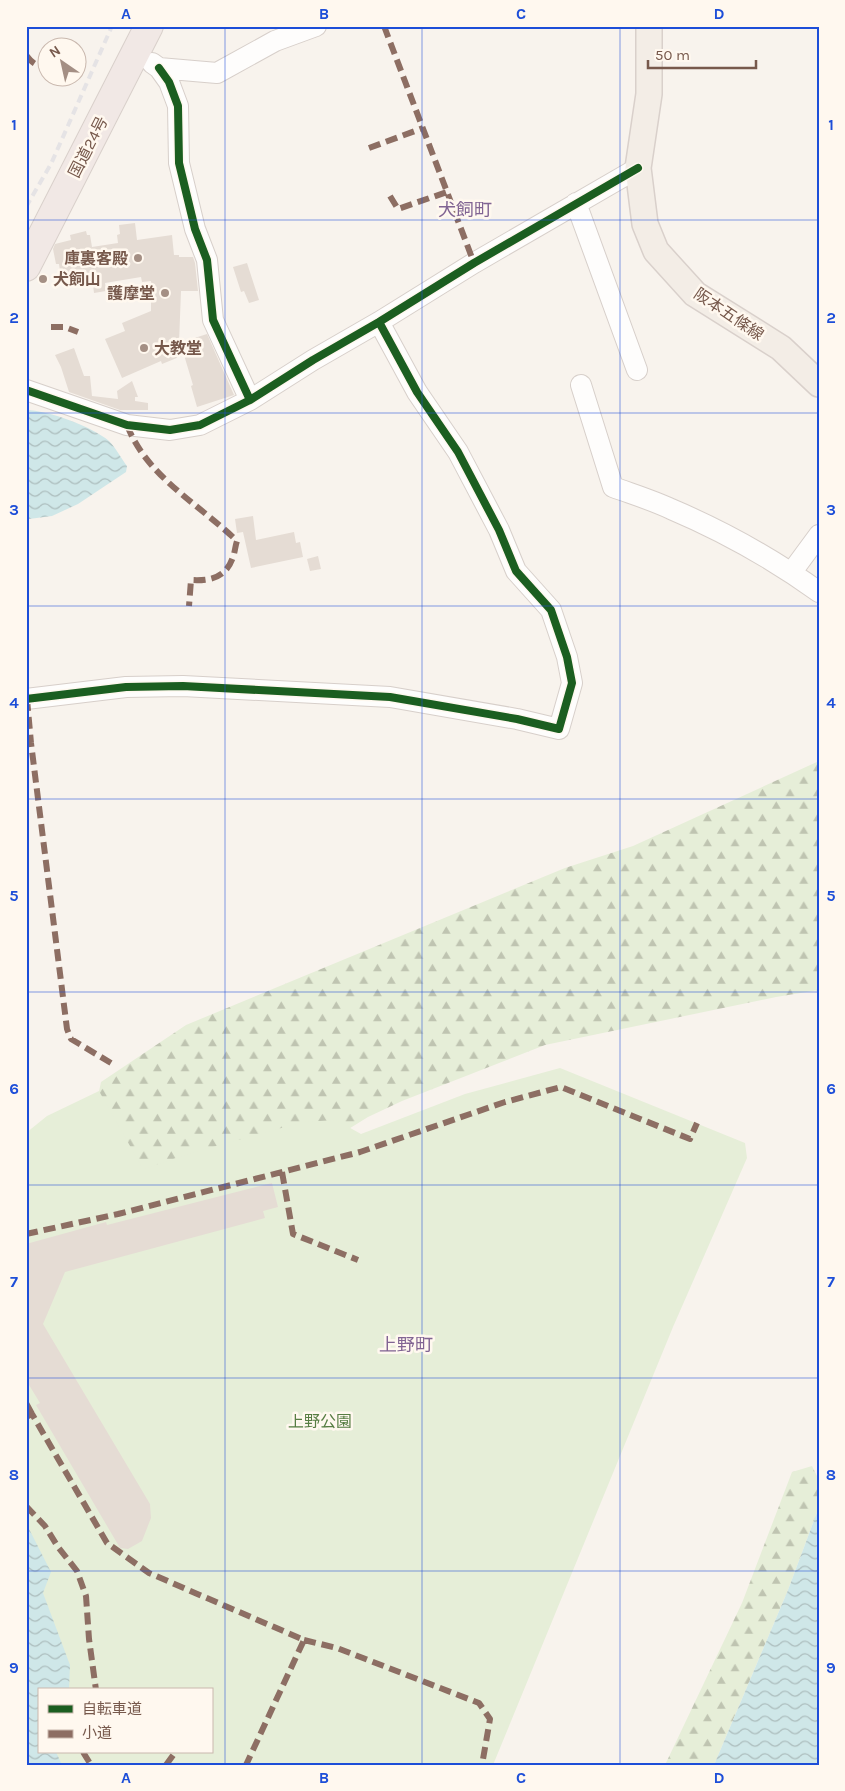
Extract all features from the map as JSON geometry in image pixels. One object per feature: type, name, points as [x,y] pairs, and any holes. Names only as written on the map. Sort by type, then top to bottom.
[{"type":"highway","name":"国道24号","points":[[26,267],[149,26]]},
{"type":"main road","name":"阪本五條線","points":[[649,26],[649,94],[638,168],[645,224],[656,251],[695,294],[781,348],[819,384]]},
{"type":"street","points":[[159,68],[217,73],[275,41],[316,26]]},
{"type":"street","points":[[136,52],[159,68],[170,82],[178,106],[179,163],[195,229],[207,260],[213,320],[250,400]]},
{"type":"street","points":[[26,390],[127,425],[170,430],[200,425],[250,400],[312,360],[638,168]]},
{"type":"street","points":[[576,203],[637,370]]},
{"type":"street","points":[[26,699],[126,687],[183,686],[390,696],[517,719],[559,729],[572,683],[567,657],[552,610],[516,571],[499,530],[458,452],[416,392],[379,322]]},
{"type":"street","points":[[581,385],[613,487],[670,508],[704,524],[746,546],[819,592]]},
{"type":"street","points":[[791,573],[819,535]]},
{"type":"green space","points":[[819,761],[819,990],[776,997],[545,1045],[402,1101],[368,1117],[347,1130],[130,1186],[93,1120],[101,1082],[186,1025],[565,868],[633,846]]},
{"type":"green space","name":"上野公園","points":[[560,1068],[745,1143],[747,1158],[673,1327],[493,1765],[26,1765],[26,1133],[47,1116],[99,1091],[143,1169],[191,1153],[303,1122],[336,1120],[361,1134],[465,1094]]},
{"type":"green space","points":[[812,1466],[819,1480],[819,1507],[788,1590],[714,1765],[665,1765],[742,1603],[792,1472]]},
{"type":"water","points":[[26,410],[57,416],[81,425],[102,436],[112,444],[127,466],[126,472],[78,504],[52,516],[29,519],[26,515]]},
{"type":"water","points":[[819,1507],[819,1765],[714,1765],[788,1590]]},
{"type":"water","points":[[26,1523],[51,1572],[43,1593],[70,1665],[69,1688],[38,1688],[38,1754],[57,1754],[62,1765],[26,1765]]},
{"type":"building","points":[[135,223],[137,240],[172,235],[174,255],[193,257],[198,291],[181,291],[179,343],[207,334],[234,395],[197,407],[184,355],[162,364],[161,361],[122,378],[105,339],[125,331],[122,323],[151,311],[151,281],[142,282],[141,277],[105,283],[106,291],[94,293],[92,277],[80,279],[75,276],[61,278],[59,264],[56,264],[53,249],[55,244],[71,240],[70,235],[86,231],[87,235],[90,235],[92,247],[118,243],[119,225]]},
{"type":"building","points":[[247,263],[259,300],[249,303],[244,291],[241,292],[233,267]]},
{"type":"building","points":[[74,348],[84,376],[90,376],[92,396],[118,399],[117,391],[132,381],[138,397],[135,397],[135,401],[148,403],[148,410],[120,410],[69,392],[55,355]]},
{"type":"building","points":[[253,516],[256,540],[294,532],[296,543],[300,542],[303,557],[251,568],[243,532],[237,533],[235,519]]},
{"type":"building","points":[[318,556],[321,569],[310,571],[307,559]]},
{"type":"building","points":[[272,1183],[278,1207],[263,1211],[265,1218],[65,1272],[43,1324],[150,1504],[151,1518],[142,1541],[128,1549],[120,1548],[36,1405],[40,1403],[26,1380],[26,1244],[106,1222],[107,1225]]},
{"type":"railway","points":[[26,207],[51,164],[112,26]]},
{"type":"marked path","points":[[384,26],[474,263]]},
{"type":"marked path","points":[[26,55],[38,65]]},
{"type":"marked path","points":[[369,148],[423,128]]},
{"type":"marked path","points":[[390,196],[398,209],[447,192]]},
{"type":"marked path","points":[[51,327],[65,327],[78,332]]},
{"type":"marked path","points":[[127,425],[147,460],[161,475],[237,541],[230,564],[222,574],[211,579],[191,580],[189,606]]},
{"type":"marked path","points":[[27,699],[67,1029],[71,1039],[111,1063]]},
{"type":"marked path","points":[[26,1234],[118,1214],[360,1152],[505,1102],[561,1087],[690,1139],[697,1123]]},
{"type":"marked path","points":[[282,1172],[293,1234],[358,1260]]},
{"type":"marked path","points":[[26,1403],[32,1414]]},
{"type":"marked path","points":[[26,1417],[32,1414],[107,1543],[149,1573],[304,1640],[246,1765]]},
{"type":"marked path","points":[[26,1506],[45,1526],[58,1547],[77,1571],[86,1596],[89,1639],[96,1688]]},
{"type":"marked path","points":[[304,1640],[337,1648],[479,1703],[490,1719],[482,1765]]},
{"type":"marked path","points":[[84,1754],[91,1765]]},
{"type":"marked path","points":[[166,1765],[174,1754]]},
{"type":"cycle path","points":[[159,68],[169,82],[178,106],[179,163],[195,229],[207,260],[213,320],[250,400]]},
{"type":"cycle path","points":[[26,390],[127,425],[170,430],[200,425],[250,400],[474,263],[638,168]]},
{"type":"cycle path","points":[[26,699],[126,687],[183,686],[390,697],[517,719],[559,729],[572,683],[567,657],[551,610],[516,571],[499,530],[458,452],[417,392],[379,322]]},
{"type":"place","name":"庫裏客殿","points":[[138,258]]},
{"type":"place","name":"犬飼山","points":[[43,279]]},
{"type":"place","name":"護摩堂","points":[[165,293]]},
{"type":"place","name":"大教堂","points":[[144,348]]},
{"type":"district","name":"犬飼町","points":[[465,210]]},
{"type":"district","name":"上野町","points":[[406,1345]]}]
